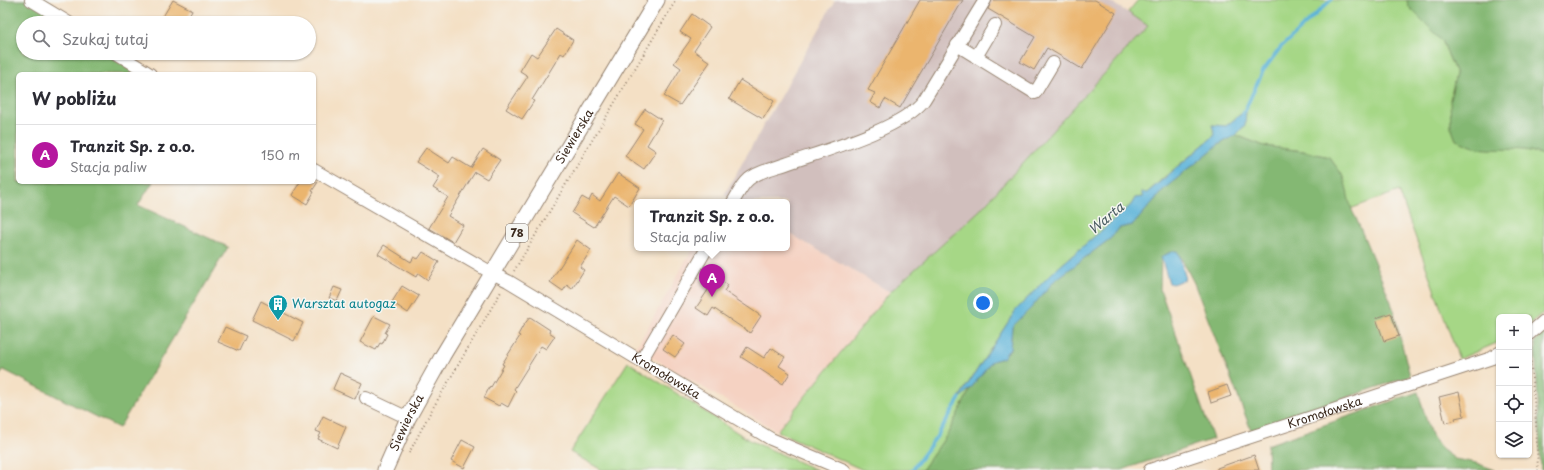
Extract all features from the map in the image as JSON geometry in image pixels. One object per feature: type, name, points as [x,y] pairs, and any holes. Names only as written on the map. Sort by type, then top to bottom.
[{"type":"main road","name":"Siewierska","points":[[385,470],[408,418],[443,355],[657,0]]},
{"type":"street","points":[[30,0],[57,16]]},
{"type":"street","points":[[735,199],[743,185],[758,174],[855,140],[892,124],[915,110],[924,100],[985,0]]},
{"type":"street","points":[[976,56],[995,25]]},
{"type":"street","points":[[957,45],[1035,93],[1053,64]]},
{"type":"street","points":[[127,60],[147,72]]},
{"type":"street","points":[[316,171],[492,273]]},
{"type":"street","points":[[641,361],[705,251]]},
{"type":"street","name":"Kromołowska","points":[[492,273],[508,281],[772,439],[844,470]]},
{"type":"street","points":[[1532,331],[1544,321]]},
{"type":"street","name":"Kromołowska","points":[[1150,470],[1496,356]]},
{"type":"street","points":[[366,398],[408,418]]},
{"type":"path","points":[[405,459],[430,413],[676,0]]},
{"type":"path","points":[[1530,350],[1536,422],[1538,470]]},
{"type":"shaded area","points":[[835,0],[1107,0],[1149,25],[979,211],[890,292],[790,234],[790,199],[731,199],[724,195]]},
{"type":"shaded area","points":[[790,234],[890,292],[777,431],[636,348],[691,251],[790,251]]},
{"type":"green space","points":[[0,0],[47,0],[69,16],[16,16],[16,60],[131,60],[148,72],[16,72],[16,184],[152,184],[138,205],[228,247],[119,428],[4,370],[0,375]]},
{"type":"green space","points":[[1138,0],[1407,0],[1409,6],[1442,40],[1456,74],[1450,100],[1479,148],[1521,149],[1544,156],[1544,312],[1532,322],[1532,314],[1496,314],[1496,343],[1459,359],[1399,191],[1350,209],[1342,175],[1329,157],[1303,151],[1264,146],[1236,135],[1245,125],[1246,110],[1226,126],[1212,125],[1215,135],[1162,179],[1143,197],[1135,198],[1131,205],[1052,273],[1016,310],[958,399],[971,388],[947,435],[922,470],[863,470],[777,431],[890,292],[979,211],[1148,26],[1128,12]]},
{"type":"green space","points":[[1407,0],[1544,0],[1544,156],[1528,151],[1473,147],[1456,140],[1451,127],[1450,100],[1456,74],[1442,40],[1408,6]]},
{"type":"green space","points":[[1236,135],[1264,146],[1303,151],[1329,157],[1339,170],[1346,186],[1353,213],[1391,302],[1410,376],[1251,430],[1194,283],[1179,254],[1173,251],[1161,257],[1160,289],[1213,439],[1122,470],[922,470],[947,435],[971,388],[992,361],[1003,358],[1010,349],[1012,327],[1031,308],[1054,281],[1111,238],[1119,228],[1133,225],[1164,189],[1218,145]]},
{"type":"green space","points":[[1544,332],[1544,470],[1541,470],[1535,341]]},
{"type":"green space","points":[[628,362],[749,440],[817,470],[602,470],[570,452]]},
{"type":"green space","points":[[1418,392],[1431,435],[1443,450],[1455,459],[1476,463],[1495,470],[1268,470],[1267,445]]},
{"type":"water","points":[[1246,110],[1245,125],[1236,135],[1218,145],[1164,189],[1133,225],[1119,228],[1111,238],[1054,281],[1031,308],[1012,327],[1010,348],[1003,358],[992,361],[971,388],[957,401],[1016,310],[1052,273],[1131,205],[1135,198],[1143,197],[1141,192],[1147,193],[1215,135],[1212,125],[1226,126]]},
{"type":"water","points":[[1173,251],[1177,251],[1179,254],[1185,276],[1184,280],[1172,284],[1169,283],[1161,257]]},
{"type":"building","points":[[173,0],[192,10],[189,16],[163,16]]},
{"type":"building","points":[[920,0],[963,0],[900,108],[885,99],[880,108],[870,102],[875,93],[868,90]]},
{"type":"building","points":[[992,0],[1095,0],[1116,13],[1082,69],[1047,48],[1034,70],[1020,62],[1035,37],[988,9]]},
{"type":"building","points":[[692,14],[710,27],[694,51],[710,62],[680,105],[664,96],[681,68],[674,63],[691,39],[680,32]]},
{"type":"building","points":[[556,29],[573,40],[564,55],[561,53],[522,119],[506,109],[528,76],[520,71],[531,53],[537,57]]},
{"type":"building","points":[[740,80],[774,101],[763,119],[729,99]]},
{"type":"building","points":[[645,109],[662,120],[647,145],[656,151],[644,169],[625,156],[643,129],[635,124]]},
{"type":"building","points":[[426,148],[449,163],[453,157],[471,168],[483,149],[500,160],[487,179],[475,172],[448,216],[463,225],[453,242],[429,228],[448,197],[433,188],[440,177],[416,162]]},
{"type":"building","points":[[618,173],[640,188],[629,206],[614,196],[594,227],[572,213],[582,197],[589,201],[592,195],[600,201]]},
{"type":"building","points":[[316,182],[318,182],[312,191],[314,192],[307,204],[292,195],[299,184],[316,184]]},
{"type":"building","points":[[577,240],[591,250],[580,267],[584,270],[572,289],[567,285],[563,291],[550,282]]},
{"type":"building","points":[[384,245],[411,262],[414,257],[418,259],[423,252],[439,262],[428,280],[418,273],[416,277],[378,254]]},
{"type":"building","points":[[716,278],[728,285],[724,291],[761,316],[750,333],[713,308],[708,316],[696,308]]},
{"type":"building","points":[[402,286],[419,296],[408,313],[392,302]]},
{"type":"building","points":[[334,287],[342,290],[337,301],[329,298]]},
{"type":"building","name":"Warsztat autogaz","points":[[261,301],[303,323],[294,341],[252,320]]},
{"type":"building","points":[[1391,313],[1399,336],[1384,341],[1376,318]]},
{"type":"building","points":[[374,316],[390,324],[385,333],[387,334],[382,344],[380,343],[376,350],[360,342]]},
{"type":"building","points":[[530,317],[550,330],[549,332],[555,336],[546,349],[541,346],[514,389],[516,391],[508,407],[501,403],[499,406],[484,398],[504,365],[502,364],[520,336],[518,335],[523,326]]},
{"type":"building","points":[[225,327],[246,336],[239,351],[218,342]]},
{"type":"building","points":[[673,335],[685,344],[675,357],[663,349]]},
{"type":"building","points":[[747,347],[764,358],[771,348],[785,357],[779,366],[790,373],[783,384],[741,357]]},
{"type":"building","points":[[340,373],[362,383],[355,399],[333,389]]},
{"type":"building","points":[[1227,385],[1231,396],[1211,403],[1208,392]]},
{"type":"building","points":[[1459,392],[1464,416],[1455,418],[1456,420],[1445,423],[1439,397]]},
{"type":"building","points":[[323,416],[346,427],[337,448],[318,439],[321,433],[316,431]]},
{"type":"building","points":[[462,440],[475,447],[464,468],[451,461]]},
{"type":"building","points":[[1254,455],[1259,470],[1217,470],[1217,468]]},
{"type":"waterway","name":"Warta","points":[[1243,114],[1263,71],[1281,47],[1331,0]]},
{"type":"waterway","name":"Warta","points":[[912,470],[937,436],[960,398]]},
{"type":"place","name":"Tranzit Sp. z o.o.","points":[[712,297]]},
{"type":"place","name":"Warsztat autogaz","points":[[278,321]]}]
